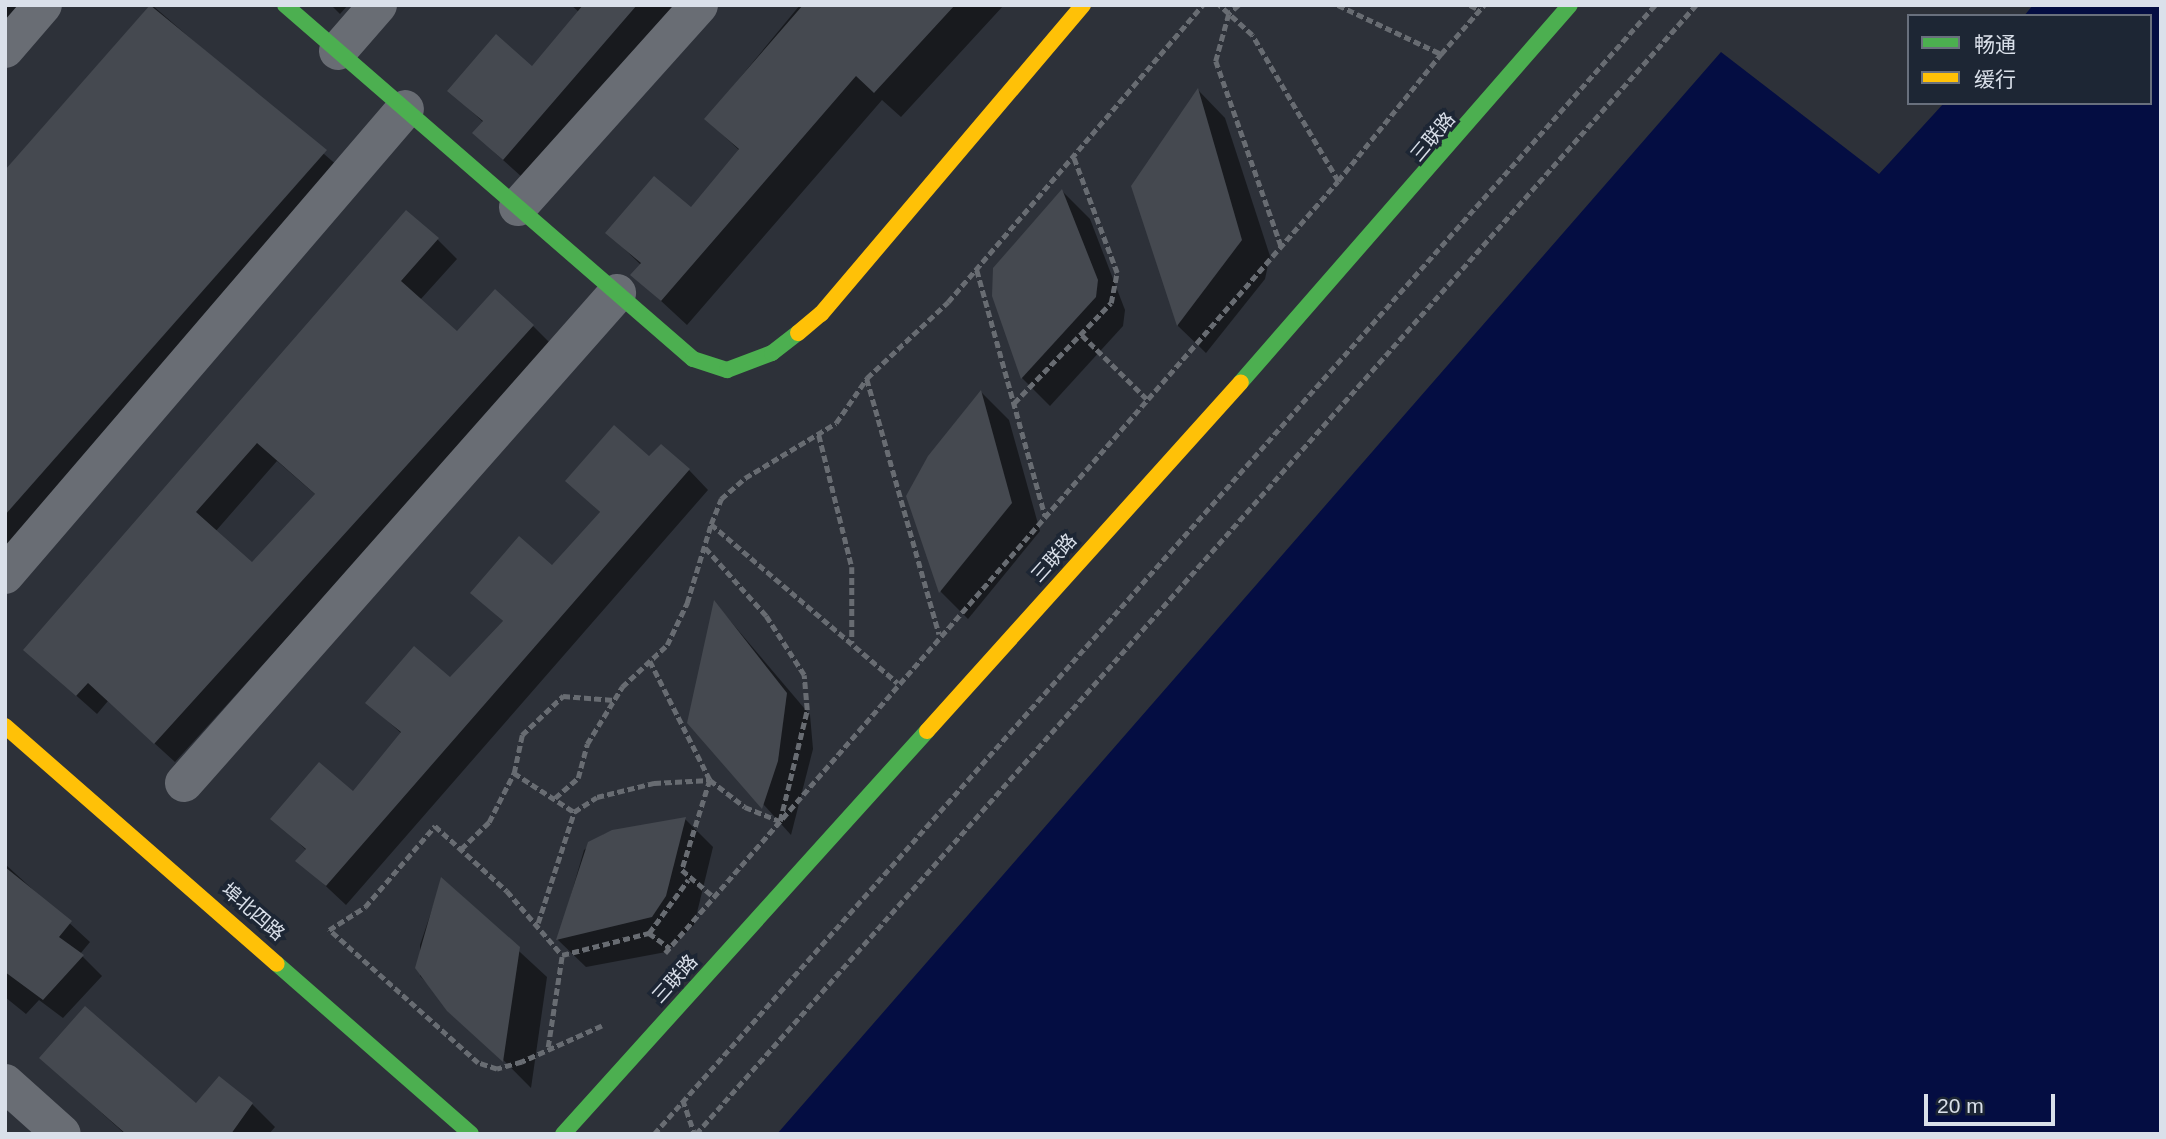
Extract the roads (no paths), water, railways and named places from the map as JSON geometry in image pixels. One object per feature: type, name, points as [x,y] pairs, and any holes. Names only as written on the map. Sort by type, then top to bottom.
[{"type":"street","points":[[5,49],[43,5]]},
{"type":"street","points":[[285,5],[693,359],[727,370],[772,353],[821,314],[1083,5]]},
{"type":"street","points":[[338,51],[378,5]]},
{"type":"street","points":[[518,207],[699,5]]},
{"type":"street","name":"三联路","points":[[564,1134],[1423,181],[1570,5]]},
{"type":"street","points":[[5,575],[405,110]]},
{"type":"street","points":[[184,783],[617,293]]},
{"type":"street","name":"埠北四路","points":[[5,726],[471,1134]]},
{"type":"street","points":[[5,1083],[62,1134]]}]
